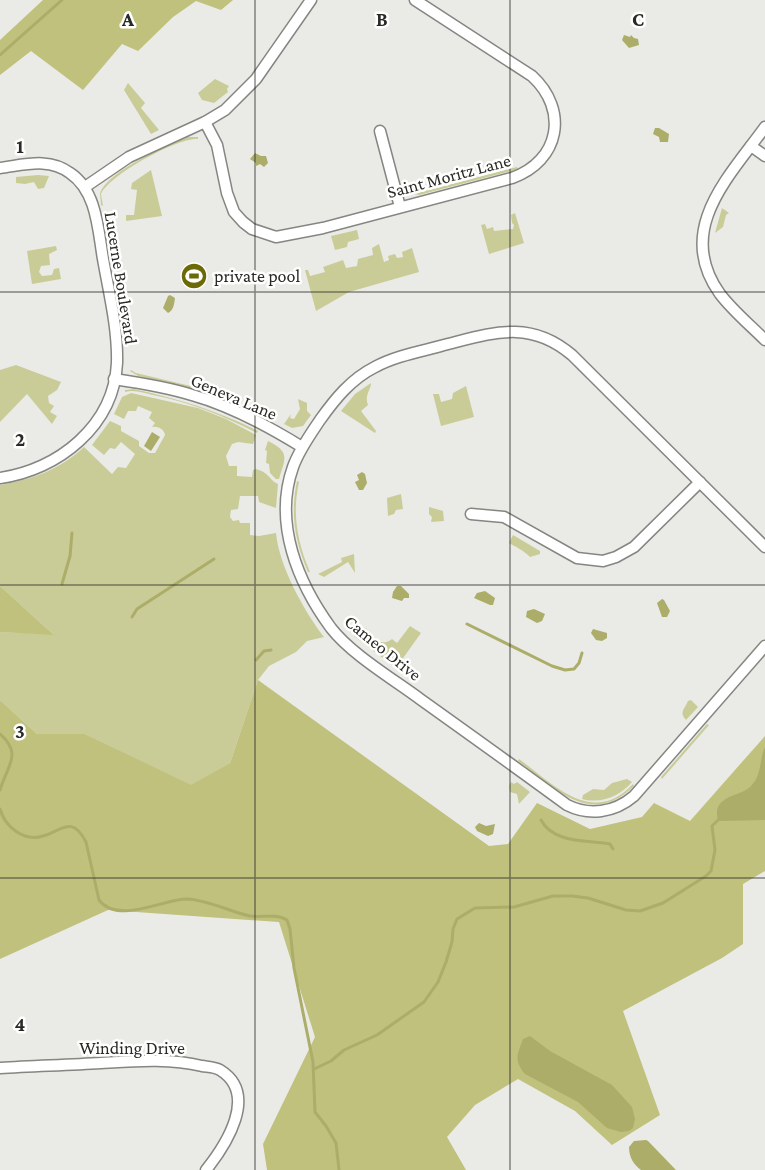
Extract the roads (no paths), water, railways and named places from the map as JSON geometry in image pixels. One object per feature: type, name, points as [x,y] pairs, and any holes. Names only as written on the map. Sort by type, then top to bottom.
[{"type":"street","points":[[0,168],[50,163],[72,173],[85,187],[143,149],[205,122],[225,110],[249,88],[311,0]]},
{"type":"street","name":"Saint Moritz Lane","points":[[205,122],[217,145],[231,206],[243,222],[259,233],[284,237],[522,175],[533,168],[545,155],[555,129],[554,110],[549,98],[531,76],[415,0]]},
{"type":"street","points":[[765,127],[720,189],[711,204],[704,226],[704,252],[708,270],[720,294],[765,340]]},
{"type":"street","points":[[380,131],[400,207]]},
{"type":"street","points":[[751,146],[765,156]]},
{"type":"street","name":"Lucerne Boulevard","points":[[0,478],[37,469],[51,463],[75,447],[100,416],[114,379],[116,350],[111,309],[94,211],[85,187]]},
{"type":"street","name":"Cameo Drive","points":[[765,547],[566,350],[544,337],[515,331],[490,333],[401,357],[374,368],[341,393],[302,447],[293,468],[287,494],[289,541],[298,568],[316,605],[332,629],[355,651],[392,679],[567,805],[578,810],[603,811],[629,800],[765,646]]},
{"type":"street","name":"Geneva Lane","points":[[114,379],[171,389],[212,401],[302,447]]},
{"type":"street","points":[[471,514],[493,515],[509,519],[569,554],[585,560],[603,561],[634,547],[699,482]]},
{"type":"street","name":"Winding Drive","points":[[0,1068],[139,1061],[184,1062],[219,1070],[232,1082],[238,1094],[238,1106],[234,1124],[220,1153],[206,1170]]},
{"type":"waterway","points":[[0,55],[62,0]]},
{"type":"waterway","points":[[62,584],[70,556],[72,533]]},
{"type":"waterway","points":[[132,617],[137,609],[214,559]]},
{"type":"waterway","points":[[467,624],[552,666],[565,670],[574,669],[582,653]]},
{"type":"waterway","points":[[256,660],[264,651],[271,650]]},
{"type":"waterway","points":[[0,734],[7,741],[12,754],[0,790]]},
{"type":"waterway","points":[[0,809],[6,822],[16,832],[29,837],[43,836],[67,827],[76,829],[86,842],[99,900],[107,907],[129,911],[187,899],[250,916],[273,916],[287,920],[313,1062],[315,1112],[336,1143],[339,1170]]},
{"type":"waterway","points":[[314,1069],[331,1061],[344,1050],[377,1035],[424,1002],[438,982],[446,962],[457,919],[475,908],[514,907],[553,896],[588,898],[626,910],[640,911],[663,903],[711,871],[715,850],[712,826],[720,818]]},
{"type":"waterway","points":[[541,820],[547,828],[563,837],[610,844],[613,849]]},
{"type":"place","name":"private pool","points":[[194,276]]}]
